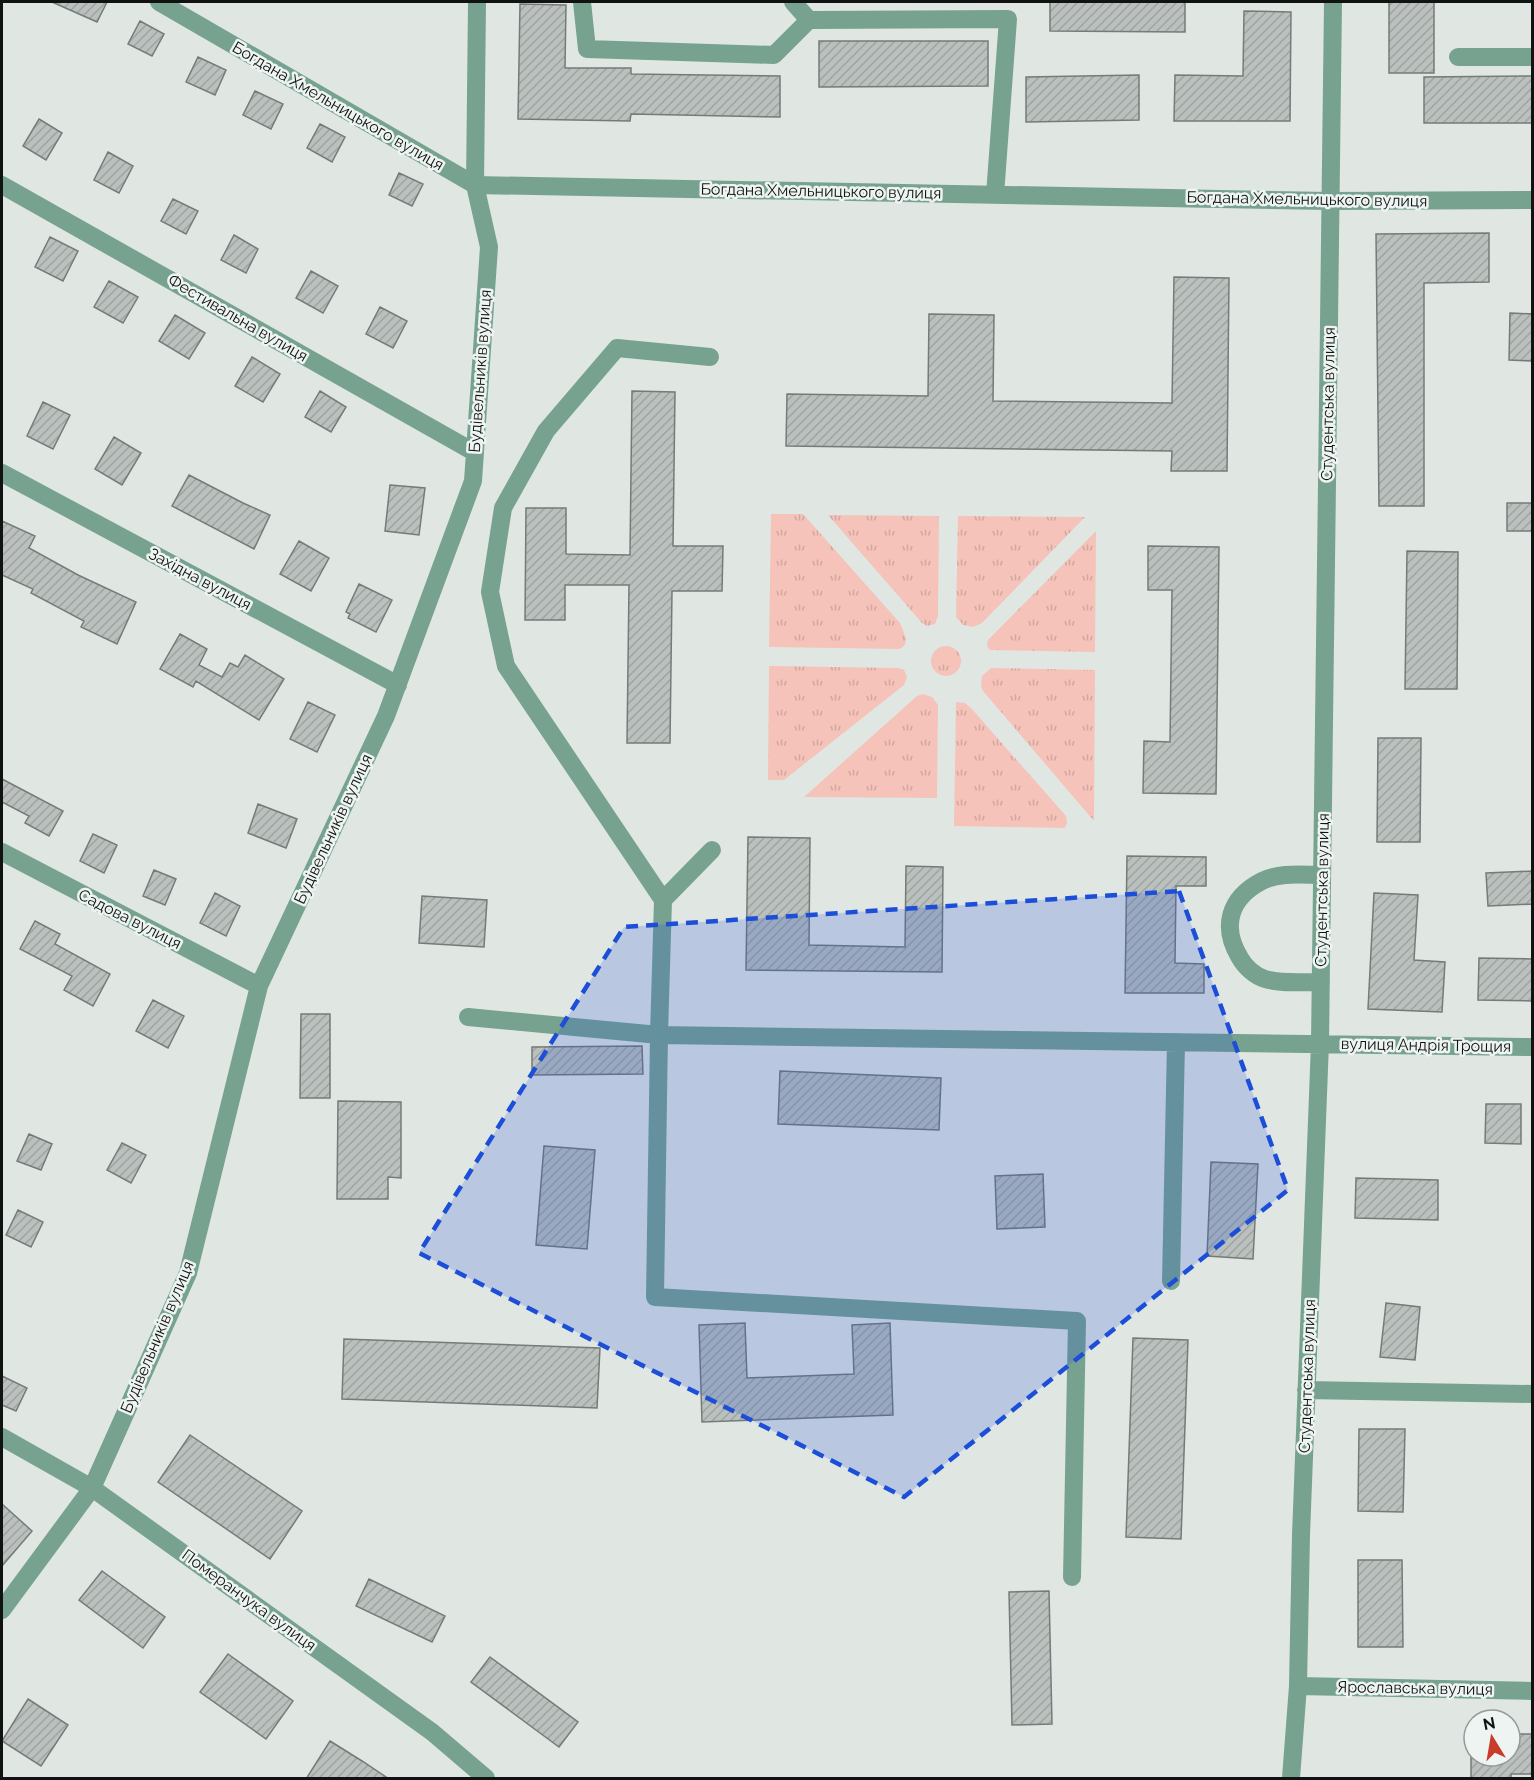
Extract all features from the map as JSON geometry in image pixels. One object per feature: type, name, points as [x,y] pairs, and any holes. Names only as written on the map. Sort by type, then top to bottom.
[{"type":"street","name":"Богдана Хмельницького вулиця","points":[[159,2],[475,185],[1330,201],[1533,200]]},
{"type":"street","name":"Будівельників вулиця","points":[[2,1610],[92,1488],[188,1273],[259,986],[386,716],[473,481],[489,247],[475,185],[477,2]]},
{"type":"street","points":[[582,2],[587,49],[774,55],[809,20],[1008,19],[995,195]]},
{"type":"street","points":[[793,2],[809,20]]},
{"type":"street","name":"Студентська вулиця","points":[[1291,1779],[1298,1686],[1306,1390],[1320,1043],[1334,2]]},
{"type":"street","points":[[1458,57],[1533,57]]},
{"type":"street","name":"Фестивальна вулиця","points":[[2,185],[474,452]]},
{"type":"street","points":[[710,357],[617,348],[546,431],[503,508],[490,592],[506,666],[663,900],[655,1297],[1077,1322],[1072,1577]]},
{"type":"street","name":"Західна вулиця","points":[[2,473],[398,685]]},
{"type":"street","points":[[663,900],[712,850]]},
{"type":"street","name":"Садова вулиця","points":[[2,852],[259,986]]},
{"type":"street","points":[[1321,982],[1264,979],[1253,972],[1243,963],[1235,950],[1229,923],[1235,906],[1245,893],[1261,882],[1275,876],[1322,875]]},
{"type":"street","name":"вулиця Андрія Трощия","points":[[468,1017],[659,1035],[1533,1047]]},
{"type":"street","points":[[1171,1281],[1176,1041]]},
{"type":"street","points":[[1306,1390],[1533,1394]]},
{"type":"street","name":"Померанчука вулиця","points":[[2,1437],[92,1488],[432,1732],[486,1779]]},
{"type":"street","name":"Ярославська вулиця","points":[[1298,1686],[1533,1691]]},
{"type":"highlighted area","points":[[1179,891],[1288,1190],[904,1497],[419,1253],[624,927]]},
{"type":"green space","points":[[771,514],[803,514],[900,623],[906,638],[905,645],[900,649],[769,647]]},
{"type":"green space","points":[[828,515],[939,516],[938,616],[935,624],[927,626],[922,623]]},
{"type":"green space","points":[[958,516],[1085,517],[982,623],[973,627],[963,625],[956,617]]},
{"type":"green space","points":[[1096,531],[1095,652],[990,650],[987,646],[988,640]]},
{"type":"green space","points":[[946,646],[957,650],[961,661],[957,672],[946,676],[935,672],[931,661],[935,650]]},
{"type":"green space","points":[[769,666],[899,668],[904,670],[907,677],[904,685],[784,780],[768,780]]},
{"type":"green space","points":[[991,668],[1095,670],[1094,821],[983,691],[982,676]]},
{"type":"green space","points":[[923,694],[932,697],[938,705],[937,798],[804,797],[917,696]]},
{"type":"green space","points":[[956,702],[965,703],[971,708],[1066,816],[1065,828],[954,826]]},
{"type":"building","points":[[52,2],[107,2],[97,22]]},
{"type":"building","points":[[1050,2],[1185,2],[1185,32],[1050,31]]},
{"type":"building","points":[[1389,2],[1434,2],[1434,73],[1389,73]]},
{"type":"building","points":[[520,4],[566,5],[565,68],[631,68],[631,74],[780,76],[780,117],[631,114],[630,121],[518,119]]},
{"type":"building","points":[[1244,11],[1291,12],[1290,121],[1174,121],[1175,75],[1243,76]]},
{"type":"building","points":[[140,21],[164,34],[152,56],[128,44]]},
{"type":"building","points":[[819,41],[988,41],[988,86],[819,87]]},
{"type":"building","points":[[198,57],[226,70],[215,95],[186,82]]},
{"type":"building","points":[[1139,75],[1139,120],[1026,122],[1026,77]]},
{"type":"building","points":[[1533,76],[1533,123],[1424,123],[1424,77]]},
{"type":"building","points":[[255,91],[283,104],[271,129],[243,115]]},
{"type":"building","points":[[39,119],[62,133],[46,160],[23,146]]},
{"type":"building","points":[[320,124],[345,137],[332,162],[307,148]]},
{"type":"building","points":[[108,152],[133,166],[119,193],[94,180]]},
{"type":"building","points":[[399,173],[423,184],[412,206],[389,195]]},
{"type":"building","points":[[173,199],[198,211],[186,234],[161,221]]},
{"type":"building","points":[[1489,233],[1489,282],[1424,283],[1424,506],[1379,506],[1376,234]]},
{"type":"building","points":[[234,235],[258,249],[246,273],[221,260]]},
{"type":"building","points":[[50,237],[78,251],[63,281],[35,267]]},
{"type":"building","points":[[311,271],[338,286],[323,313],[296,298]]},
{"type":"building","points":[[1174,277],[1229,278],[1227,471],[1171,471],[1172,451],[786,446],[787,394],[928,396],[929,314],[994,315],[993,401],[1172,403]]},
{"type":"building","points":[[109,281],[138,297],[123,323],[94,307]]},
{"type":"building","points":[[380,307],[407,321],[393,348],[366,334]]},
{"type":"building","points":[[1510,313],[1533,314],[1533,361],[1509,360]]},
{"type":"building","points":[[175,315],[205,333],[189,359],[159,341]]},
{"type":"building","points":[[252,357],[280,374],[263,402],[235,386]]},
{"type":"building","points":[[320,391],[346,407],[331,432],[305,417]]},
{"type":"building","points":[[632,391],[675,392],[673,546],[723,546],[722,591],[672,591],[670,743],[627,743],[629,585],[565,585],[565,620],[525,620],[526,508],[566,508],[566,554],[630,555]]},
{"type":"building","points":[[43,402],[70,415],[53,449],[27,436]]},
{"type":"building","points":[[114,437],[141,453],[122,485],[95,469]]},
{"type":"building","points":[[189,475],[270,515],[254,549],[172,506]]},
{"type":"building","points":[[390,485],[425,488],[419,535],[385,531]]},
{"type":"building","points":[[1507,503],[1533,503],[1533,531],[1507,531]]},
{"type":"building","points":[[2,521],[35,536],[29,548],[78,575],[136,602],[117,644],[81,627],[84,621],[31,593],[33,589],[2,575]]},
{"type":"building","points":[[299,541],[329,558],[311,591],[280,574]]},
{"type":"building","points":[[1148,546],[1219,547],[1216,794],[1143,793],[1144,741],[1170,742],[1172,590],[1148,590]]},
{"type":"building","points":[[1407,551],[1458,552],[1457,689],[1405,689]]},
{"type":"building","points":[[359,584],[392,600],[376,632],[348,618],[350,614],[346,612]]},
{"type":"building","points":[[180,634],[207,649],[199,665],[222,677],[230,663],[238,667],[245,655],[284,679],[259,720],[196,681],[193,687],[160,669]]},
{"type":"building","points":[[308,702],[335,715],[317,752],[290,739]]},
{"type":"building","points":[[1378,738],[1421,738],[1420,842],[1377,842]]},
{"type":"building","points":[[2,779],[63,811],[49,836],[25,823],[29,816],[2,802]]},
{"type":"building","points":[[258,804],[297,819],[286,848],[248,833]]},
{"type":"building","points":[[93,834],[117,845],[104,873],[80,861]]},
{"type":"building","points":[[748,837],[810,838],[809,945],[905,947],[906,866],[943,867],[942,972],[746,970]]},
{"type":"building","points":[[1127,856],[1206,857],[1206,886],[1176,886],[1175,963],[1204,964],[1204,993],[1125,993]]},
{"type":"building","points":[[154,870],[176,879],[165,905],[143,896]]},
{"type":"building","points":[[1533,871],[1533,904],[1488,906],[1486,873]]},
{"type":"building","points":[[215,893],[240,906],[226,936],[200,923]]},
{"type":"building","points":[[1374,893],[1418,895],[1414,960],[1445,962],[1442,1012],[1368,1009]]},
{"type":"building","points":[[422,896],[487,900],[484,947],[419,943]]},
{"type":"building","points":[[35,921],[60,934],[55,944],[110,974],[93,1006],[64,990],[72,976],[20,949]]},
{"type":"building","points":[[1479,958],[1533,959],[1533,1001],[1478,1000]]},
{"type":"building","points":[[153,1000],[184,1016],[168,1048],[136,1031]]},
{"type":"building","points":[[301,1014],[330,1014],[330,1098],[300,1098]]},
{"type":"building","points":[[642,1046],[643,1074],[532,1075],[532,1047]]},
{"type":"building","points":[[780,1071],[941,1078],[939,1130],[778,1124]]},
{"type":"building","points":[[338,1101],[401,1102],[401,1178],[388,1177],[388,1199],[337,1199]]},
{"type":"building","points":[[1486,1104],[1521,1104],[1521,1144],[1485,1143]]},
{"type":"building","points":[[29,1134],[52,1144],[41,1170],[17,1161]]},
{"type":"building","points":[[122,1143],[146,1155],[131,1183],[107,1170]]},
{"type":"building","points":[[544,1146],[595,1150],[587,1249],[536,1245]]},
{"type":"building","points":[[1211,1162],[1258,1164],[1253,1259],[1207,1256]]},
{"type":"building","points":[[1043,1174],[1045,1227],[997,1229],[995,1176]]},
{"type":"building","points":[[1356,1178],[1438,1180],[1438,1220],[1355,1218]]},
{"type":"building","points":[[18,1210],[43,1222],[31,1247],[6,1235]]},
{"type":"building","points":[[1386,1303],[1420,1307],[1415,1360],[1380,1357]]},
{"type":"building","points":[[745,1323],[747,1378],[854,1374],[852,1325],[890,1323],[893,1415],[702,1422],[699,1325]]},
{"type":"building","points":[[1133,1338],[1188,1340],[1181,1539],[1126,1537]]},
{"type":"building","points":[[344,1339],[600,1348],[597,1408],[342,1399]]},
{"type":"building","points":[[2,1376],[27,1388],[16,1411],[2,1405]]},
{"type":"building","points":[[1359,1429],[1405,1429],[1403,1512],[1358,1511]]},
{"type":"building","points":[[190,1435],[302,1511],[270,1559],[158,1482]]},
{"type":"building","points":[[2,1504],[32,1531],[2,1566]]},
{"type":"building","points":[[1358,1560],[1402,1560],[1403,1647],[1358,1647]]},
{"type":"building","points":[[102,1571],[165,1617],[143,1648],[79,1600]]},
{"type":"building","points":[[369,1579],[445,1616],[432,1642],[356,1606]]},
{"type":"building","points":[[1049,1591],[1052,1724],[1012,1725],[1009,1592]]},
{"type":"building","points":[[228,1654],[293,1701],[266,1739],[200,1692]]},
{"type":"building","points":[[490,1657],[578,1722],[559,1747],[471,1682]]},
{"type":"building","points":[[28,1699],[68,1725],[41,1766],[2,1741]]},
{"type":"building","points":[[1522,1734],[1533,1734],[1533,1774],[1511,1774],[1511,1779],[1471,1779],[1471,1768],[1522,1768]]},
{"type":"building","points":[[330,1741],[362,1761],[389,1779],[306,1779]]}]
